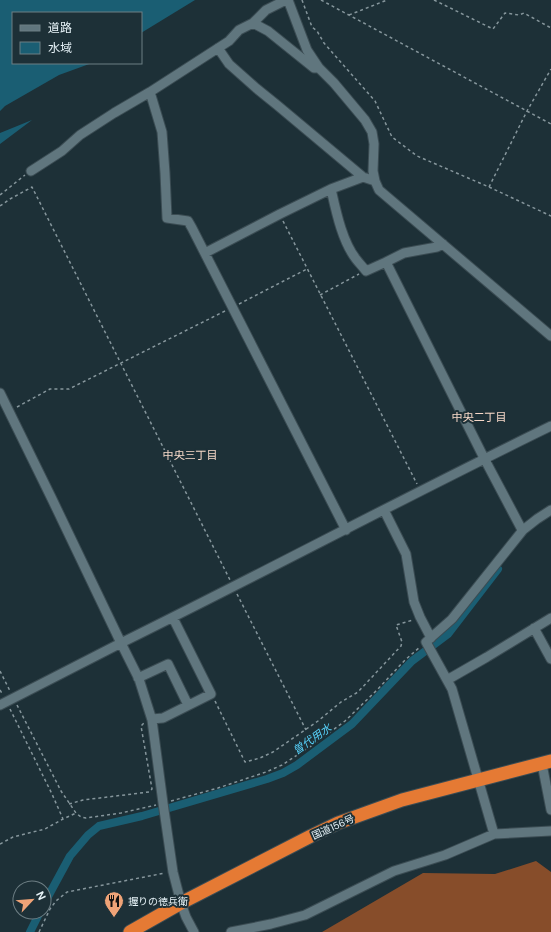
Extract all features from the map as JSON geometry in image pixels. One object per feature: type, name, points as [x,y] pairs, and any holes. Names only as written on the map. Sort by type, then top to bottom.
[{"type":"highway","name":"国道156号","points":[[130,932],[181,903],[311,836],[338,824],[402,800],[546,763]]},
{"type":"street","points":[[31,171],[62,151],[80,135],[229,41],[239,30],[253,23],[266,10],[289,3],[307,50],[319,68],[334,83],[365,120],[372,132],[374,144],[374,181],[379,190],[551,336]]},
{"type":"street","points":[[253,23],[268,31],[314,68],[319,68]]},
{"type":"street","points":[[218,48],[229,64],[256,88],[363,177],[374,181]]},
{"type":"street","points":[[150,92],[162,132],[167,218],[188,221],[346,530]]},
{"type":"street","points":[[205,253],[331,189],[363,177]]},
{"type":"street","points":[[331,189],[337,217],[347,244],[355,258],[366,271],[404,253],[437,247],[442,244]]},
{"type":"street","points":[[386,262],[484,458],[523,530]]},
{"type":"street","points":[[0,393],[138,678],[152,720],[174,872],[181,903],[194,932]]},
{"type":"street","points":[[0,416],[9,412]]},
{"type":"street","points":[[7,701],[346,530],[484,458],[551,426]]},
{"type":"street","points":[[384,510],[406,554],[414,602],[429,640],[432,652],[452,689],[494,834]]},
{"type":"street","points":[[429,640],[452,619],[523,530],[551,510]]},
{"type":"street","points":[[152,720],[164,718],[211,694],[173,618]]},
{"type":"street","points":[[447,680],[551,618]]},
{"type":"street","points":[[534,628],[551,659]]},
{"type":"street","points":[[138,678],[168,664],[188,705]]},
{"type":"street","points":[[546,763],[551,810]]},
{"type":"street","points":[[231,932],[305,915],[394,871],[445,855],[494,834],[551,831]]},
{"type":"path","points":[[302,0],[312,27],[317,30],[324,43],[375,101],[392,137],[417,156],[551,216]]},
{"type":"path","points":[[322,0],[551,124]]},
{"type":"path","points":[[348,15],[387,0]]},
{"type":"path","points":[[434,0],[493,29],[505,14],[520,15],[524,13],[551,28]]},
{"type":"path","points":[[489,187],[527,111],[551,69]]},
{"type":"path","points":[[0,195],[31,171]]},
{"type":"path","points":[[0,206],[32,187],[306,730]]},
{"type":"path","points":[[280,214],[420,491]]},
{"type":"path","points":[[9,412],[50,389],[69,389],[122,364],[307,269]]},
{"type":"path","points":[[320,295],[366,271]]},
{"type":"path","points":[[211,694],[245,762],[260,758],[273,752],[306,730],[341,702],[358,692],[401,646],[402,642],[396,626],[420,617]]},
{"type":"path","points":[[0,690],[69,804],[76,813],[81,817],[86,818],[163,803],[218,788],[282,765],[345,721],[405,660],[429,640]]},
{"type":"path","points":[[0,671],[7,701],[63,819]]},
{"type":"path","points":[[69,804],[84,800],[149,792],[152,789],[141,726],[144,722],[152,720]]},
{"type":"path","points":[[0,844],[13,837],[45,830],[76,813]]},
{"type":"path","points":[[39,932],[50,909],[56,901],[67,892],[174,872]]},
{"type":"shaded area","points":[[536,861],[551,872],[551,932],[322,932],[423,873],[495,874]]},
{"type":"water","points":[[0,0],[195,0],[142,32],[142,12],[12,12],[12,64],[89,64],[59,75],[5,106],[0,111]]},
{"type":"water","points":[[32,120],[0,144],[0,133]]},
{"type":"waterway","name":"曽代用水","points":[[52,889],[70,856],[88,835],[99,826],[142,816],[267,779],[283,773],[297,765],[352,724],[412,661],[448,634],[498,569]]},
{"type":"waterway","name":"曽代用水","points":[[30,932],[36,920]]},
{"type":"place","name":"握りの徳兵衛","points":[[114,918]]},
{"type":"district","name":"中央二丁目","points":[[479,417]]},
{"type":"district","name":"中央三丁目","points":[[190,455]]}]
